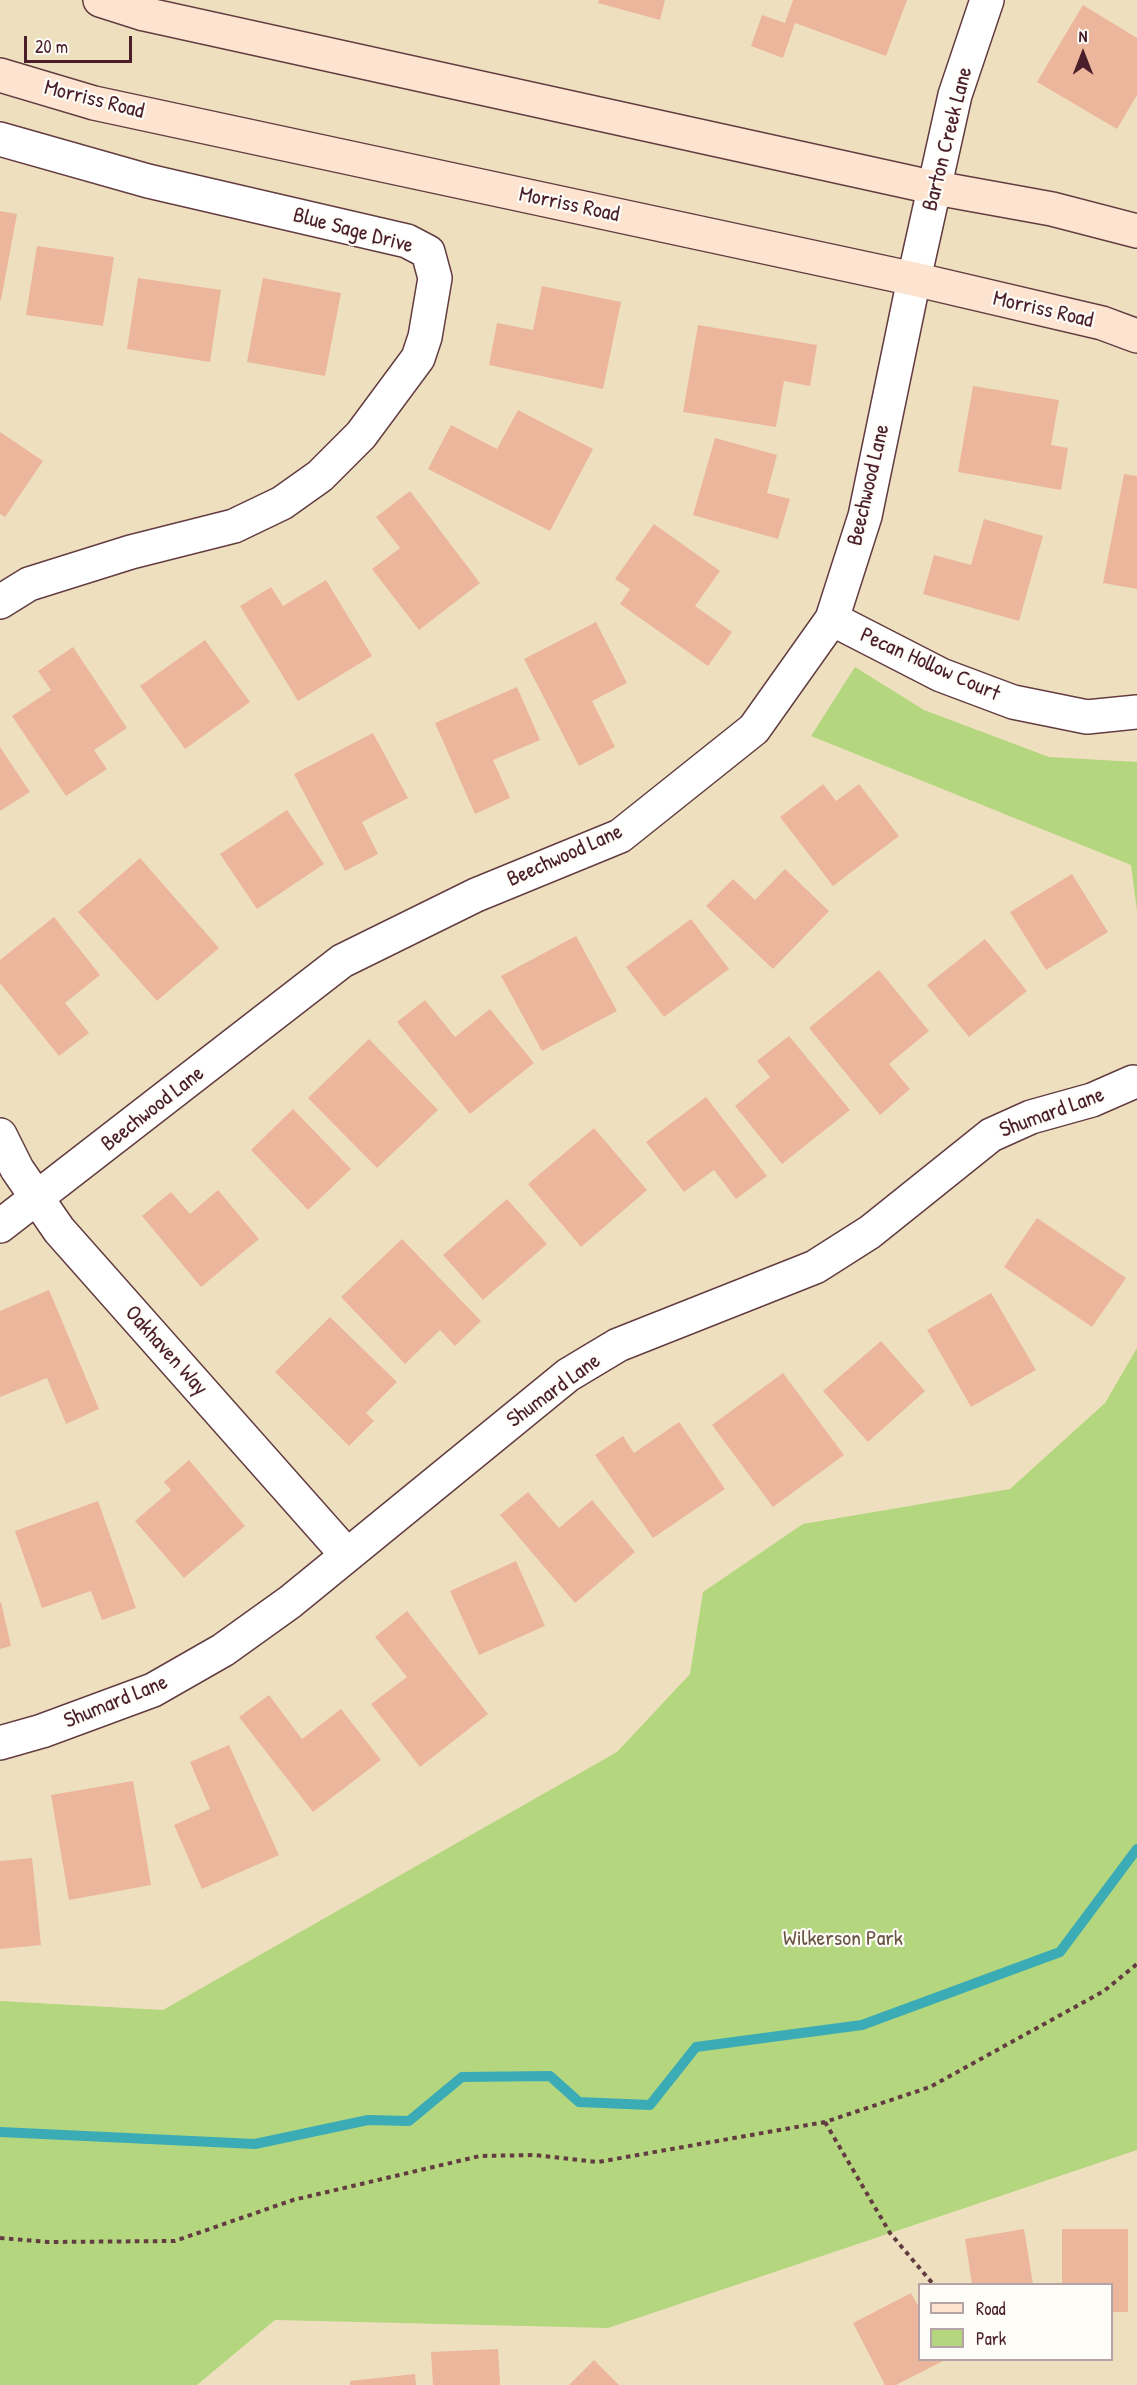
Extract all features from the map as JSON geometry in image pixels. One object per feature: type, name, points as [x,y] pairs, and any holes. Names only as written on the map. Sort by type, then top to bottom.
[{"type":"main road","points":[[100,0],[144,14],[936,188],[1052,208],[1137,231]]},
{"type":"main road","name":"Morriss Road","points":[[0,75],[94,103],[914,279],[1102,323],[1137,336]]},
{"type":"street","name":"Barton Creek Lane","points":[[914,279],[955,96],[987,0]]},
{"type":"street","name":"Blue Sage Drive","points":[[0,139],[148,181],[407,241],[428,252],[435,278],[425,337],[418,358],[361,435],[320,476],[282,503],[234,526],[131,552],[29,584],[0,603]]},
{"type":"street","name":"Beechwood Lane","points":[[0,1226],[342,961],[476,895],[620,836],[754,729],[832,619],[865,516],[914,279]]},
{"type":"street","name":"Pecan Hollow Court","points":[[832,619],[941,675],[1013,702],[1087,717],[1137,712]]},
{"type":"street","name":"Shumard Lane","points":[[0,1743],[42,1731],[153,1690],[232,1643],[290,1602],[568,1375],[618,1345],[659,1327],[729,1303],[815,1267],[870,1232],[991,1136],[1031,1118],[1092,1100],[1133,1082]]},
{"type":"street","name":"Oakhaven Way","points":[[0,1135],[17,1169],[59,1230],[347,1555]]},
{"type":"path","points":[[0,2238],[48,2242],[175,2241],[293,2200],[480,2156],[535,2155],[598,2162],[825,2122],[930,2087],[1104,1991],[1137,1964]]},
{"type":"path","points":[[825,2122],[890,2233],[932,2283]]},
{"type":"green space","points":[[855,667],[924,710],[1049,757],[1137,762],[1137,911],[1131,865],[811,736]]},
{"type":"green space","name":"Wilkerson Park","points":[[1137,1348],[1137,2150],[608,2328],[275,2320],[197,2385],[0,2385],[0,2001],[163,2010],[617,1752],[690,1674],[703,1592],[803,1524],[1010,1489],[1105,1403]]},
{"type":"building","points":[[599,0],[665,0],[660,20],[598,3]]},
{"type":"building","points":[[793,0],[907,0],[886,56],[795,23],[783,58],[751,46],[762,15],[785,23]]},
{"type":"building","points":[[1083,5],[1137,38],[1137,95],[1117,129],[1037,82]]},
{"type":"building","points":[[0,211],[17,214],[1,300],[0,300]]},
{"type":"building","points":[[37,246],[114,257],[103,326],[26,315]]},
{"type":"building","points":[[138,278],[221,290],[210,362],[127,349]]},
{"type":"building","points":[[263,278],[341,293],[325,376],[247,362]]},
{"type":"building","points":[[542,286],[621,302],[603,389],[489,365],[497,323],[533,330]]},
{"type":"building","points":[[698,325],[817,345],[810,386],[784,381],[776,427],[683,412]]},
{"type":"building","points":[[973,386],[1059,400],[1051,445],[1068,448],[1061,490],[958,472]]},
{"type":"building","points":[[518,410],[593,449],[550,531],[428,469],[451,425],[497,449]]},
{"type":"building","points":[[0,432],[43,461],[5,517],[0,514]]},
{"type":"building","points":[[715,438],[777,455],[767,493],[790,499],[778,539],[693,515]]},
{"type":"building","points":[[1124,474],[1137,476],[1137,589],[1103,583]]},
{"type":"building","points":[[410,491],[480,583],[419,630],[372,569],[400,548],[376,517]]},
{"type":"building","points":[[984,519],[1043,536],[1019,621],[923,594],[934,555],[971,565]]},
{"type":"building","points":[[654,524],[720,571],[695,606],[732,632],[708,666],[620,604],[630,589],[615,579]]},
{"type":"building","points":[[326,580],[372,656],[298,701],[240,606],[271,587],[283,606]]},
{"type":"building","points":[[596,622],[627,683],[592,701],[615,747],[579,766],[524,659]]},
{"type":"building","points":[[205,640],[250,702],[185,749],[140,686]]},
{"type":"building","points":[[73,647],[127,728],[94,750],[107,769],[66,796],[12,716],[51,690],[38,671]]},
{"type":"building","points":[[517,687],[540,740],[493,760],[510,798],[475,814],[435,723]]},
{"type":"building","points":[[373,733],[408,798],[362,822],[378,854],[345,871],[294,774]]},
{"type":"building","points":[[0,747],[30,792],[0,811]]},
{"type":"building","points":[[823,784],[836,801],[859,784],[899,836],[833,886],[780,817]]},
{"type":"building","points":[[287,810],[324,864],[257,909],[220,854]]},
{"type":"building","points":[[140,858],[219,948],[157,1001],[78,912]]},
{"type":"building","points":[[785,869],[829,911],[773,969],[706,906],[733,879],[755,900]]},
{"type":"building","points":[[1072,874],[1108,932],[1046,970],[1010,912]]},
{"type":"building","points":[[54,917],[100,975],[65,1003],[89,1033],[59,1056],[0,983],[0,960]]},
{"type":"building","points":[[691,919],[729,969],[664,1017],[626,967]]},
{"type":"building","points":[[576,936],[617,1011],[542,1051],[501,976]]},
{"type":"building","points":[[985,939],[1027,991],[969,1037],[927,985]]},
{"type":"building","points":[[879,970],[929,1031],[889,1064],[910,1089],[880,1115],[809,1028]]},
{"type":"building","points":[[425,1000],[455,1037],[490,1009],[534,1063],[470,1114],[397,1022]]},
{"type":"building","points":[[789,1036],[850,1110],[782,1164],[735,1106],[770,1077],[757,1061]]},
{"type":"building","points":[[369,1039],[438,1110],[377,1168],[308,1098]]},
{"type":"building","points":[[706,1097],[767,1176],[736,1199],[714,1170],[684,1192],[646,1142]]},
{"type":"building","points":[[293,1109],[351,1169],[308,1210],[251,1150]]},
{"type":"building","points":[[594,1128],[647,1190],[581,1247],[528,1184]]},
{"type":"building","points":[[218,1190],[259,1239],[201,1287],[142,1216],[171,1192],[190,1214]]},
{"type":"building","points":[[507,1199],[547,1244],[483,1300],[443,1255]]},
{"type":"building","points":[[1037,1218],[1126,1278],[1092,1327],[1004,1267]]},
{"type":"building","points":[[402,1239],[481,1321],[455,1346],[440,1330],[405,1364],[341,1297]]},
{"type":"building","points":[[49,1290],[99,1409],[66,1424],[47,1378],[0,1397],[0,1311]]},
{"type":"building","points":[[991,1293],[1036,1370],[971,1407],[927,1330]]},
{"type":"building","points":[[330,1317],[397,1382],[366,1413],[374,1421],[349,1446],[275,1372]]},
{"type":"building","points":[[881,1341],[925,1391],[868,1442],[823,1391]]},
{"type":"building","points":[[783,1373],[844,1455],[773,1507],[712,1425]]},
{"type":"building","points":[[679,1422],[725,1489],[653,1538],[595,1455],[623,1436],[634,1453]]},
{"type":"building","points":[[189,1460],[245,1526],[184,1578],[135,1521],[171,1490],[164,1482]]},
{"type":"building","points":[[528,1492],[559,1528],[592,1500],[635,1552],[575,1603],[500,1515]]},
{"type":"building","points":[[98,1501],[136,1608],[102,1620],[91,1591],[42,1608],[15,1531]]},
{"type":"building","points":[[516,1561],[545,1626],[479,1655],[450,1591]]},
{"type":"building","points":[[0,1603],[11,1646],[0,1649]]},
{"type":"building","points":[[407,1611],[488,1714],[420,1767],[371,1704],[407,1677],[375,1637]]},
{"type":"building","points":[[269,1695],[302,1739],[341,1709],[381,1760],[313,1812],[239,1717]]},
{"type":"building","points":[[229,1745],[279,1855],[202,1889],[174,1825],[210,1809],[190,1762]]},
{"type":"building","points":[[133,1781],[151,1885],[69,1900],[51,1795]]},
{"type":"building","points":[[32,1858],[41,1945],[0,1949],[0,1861]]},
{"type":"building","points":[[1024,2229],[1033,2283],[972,2283],[965,2239]]},
{"type":"building","points":[[1062,2229],[1128,2229],[1128,2312],[1113,2312],[1113,2283],[1062,2283]]},
{"type":"building","points":[[911,2293],[918,2305],[918,2361],[943,2361],[896,2385],[885,2385],[853,2323]]},
{"type":"building","points":[[498,2349],[500,2385],[433,2385],[431,2352]]},
{"type":"building","points":[[594,2360],[619,2385],[569,2385]]},
{"type":"building","points":[[415,2374],[416,2385],[350,2385],[350,2381]]},
{"type":"waterway","points":[[0,2132],[255,2144],[368,2120],[409,2121],[462,2077],[550,2076],[579,2102],[650,2105],[696,2047],[862,2025],[1060,1952],[1137,1849]]}]
